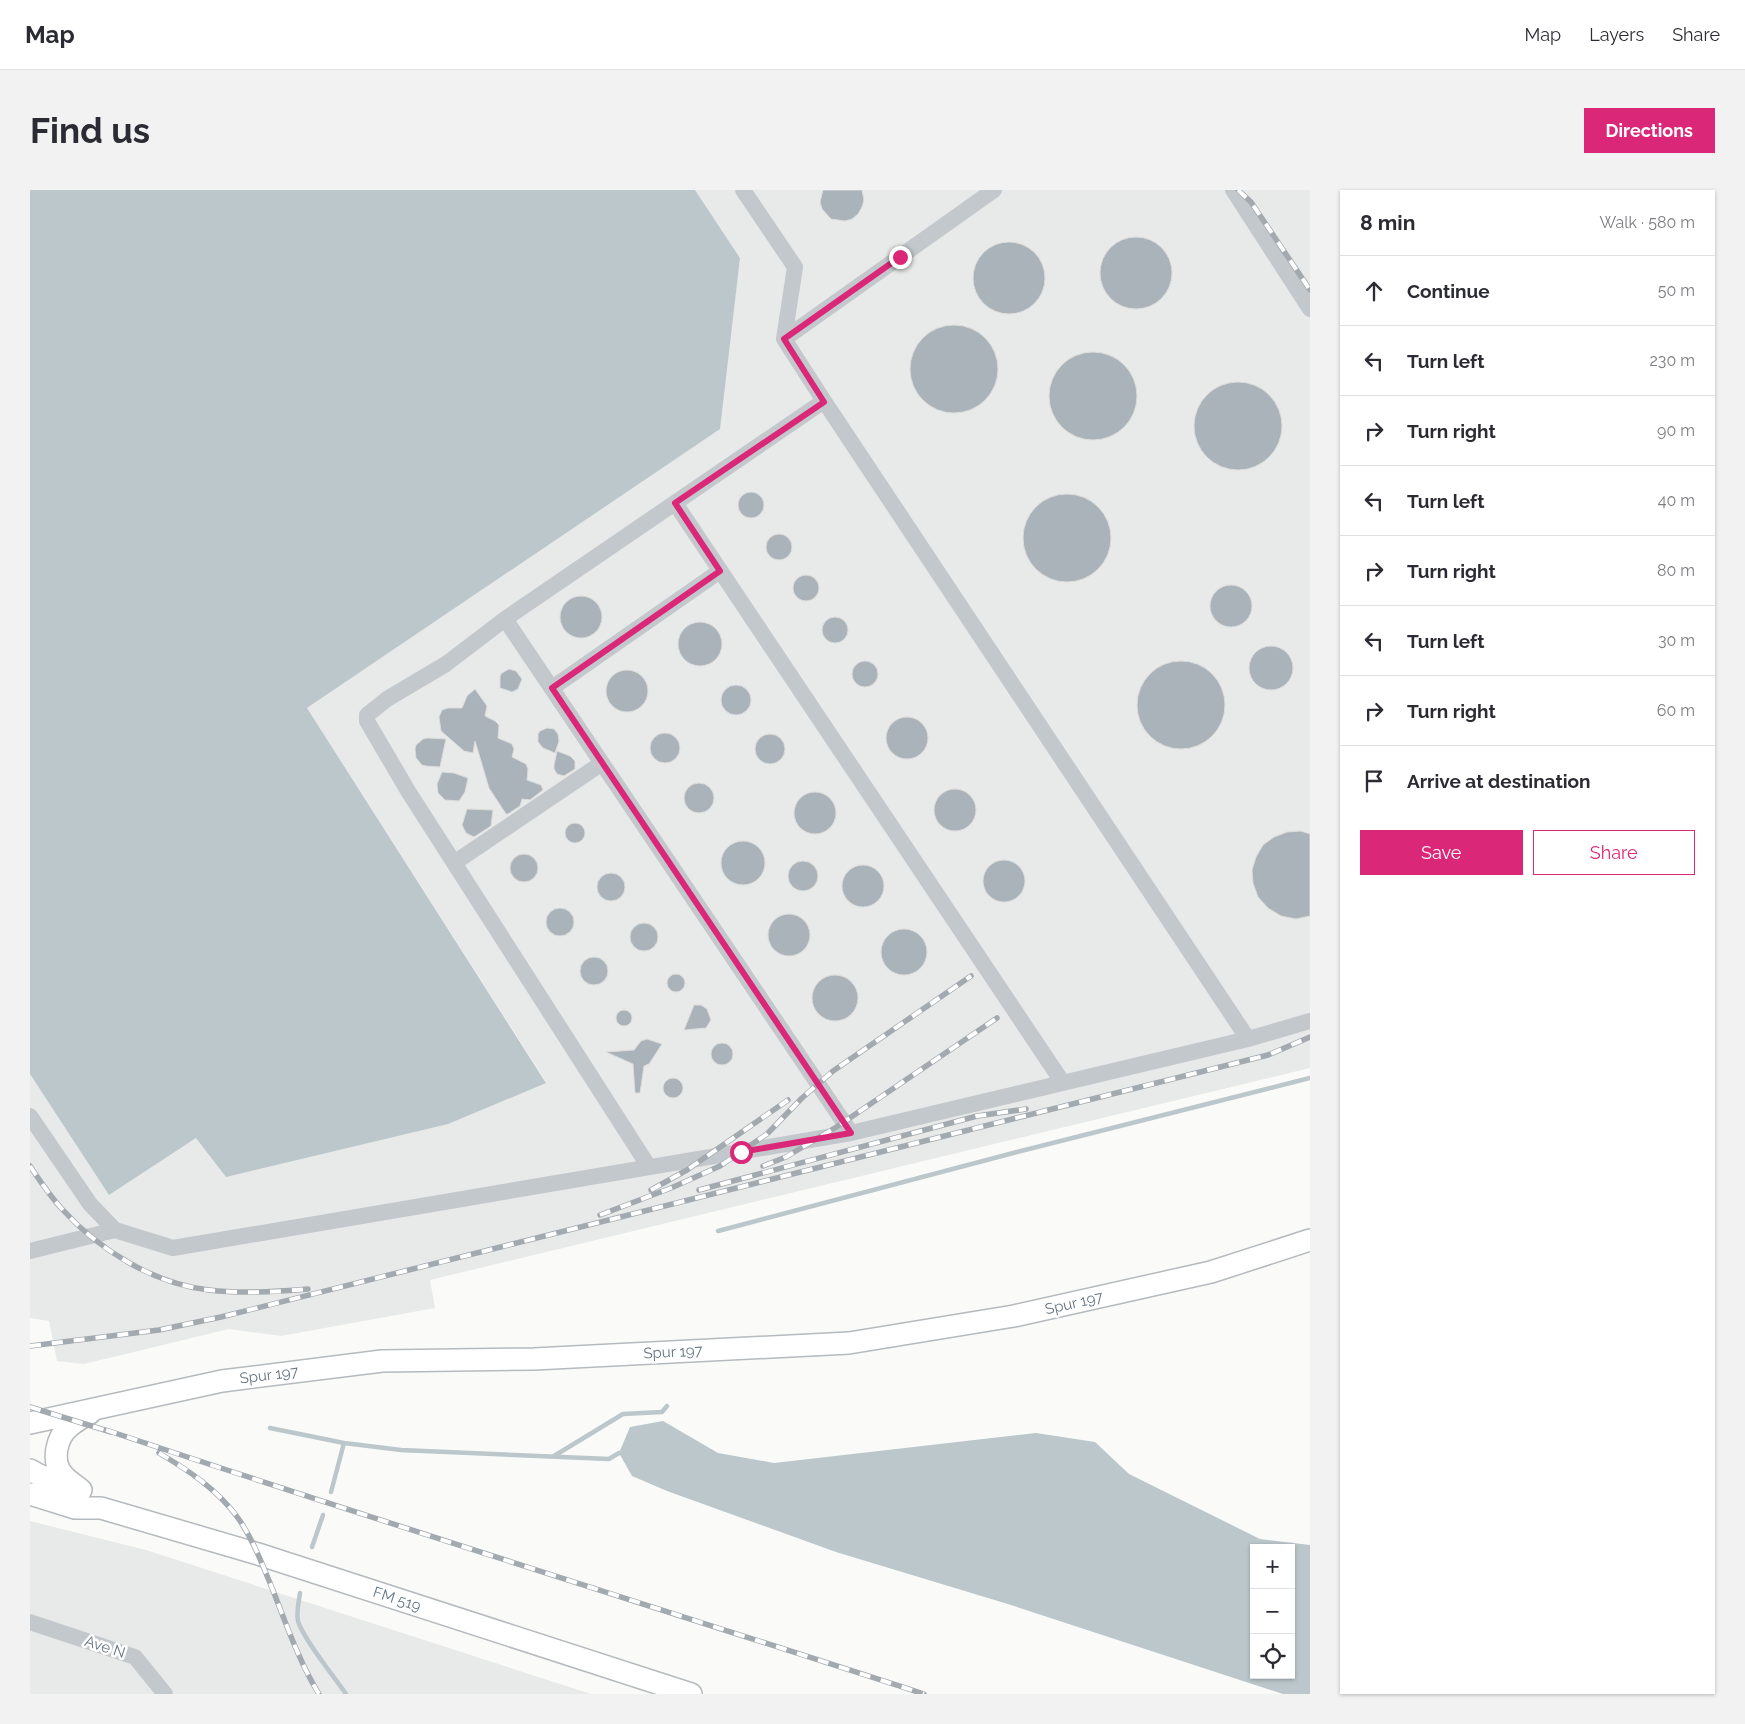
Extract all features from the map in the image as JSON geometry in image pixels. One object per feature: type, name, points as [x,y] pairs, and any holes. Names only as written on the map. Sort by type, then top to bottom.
[{"type":"main road","name":"Spur 197","points":[[30,1423],[222,1381],[382,1361],[534,1359],[849,1343],[1014,1316],[1192,1277],[1310,1240]]},
{"type":"main road","points":[[81,1490],[63,1475],[57,1465],[57,1449],[61,1437],[69,1426],[100,1407]]},
{"type":"main road","name":"FM 519","points":[[30,1470],[81,1490],[101,1508]]},
{"type":"main road","name":"FM 519","points":[[30,1494],[75,1508],[101,1508],[258,1554],[691,1694]]},
{"type":"street","points":[[743,190],[795,266],[784,339],[1248,1039]]},
{"type":"street","points":[[784,339],[994,190]]},
{"type":"street","points":[[1233,190],[1310,309]]},
{"type":"street","points":[[649,1168],[408,791],[367,721],[367,715],[387,699],[446,664],[505,619],[824,402]]},
{"type":"street","points":[[675,503],[1063,1083]]},
{"type":"street","points":[[552,688],[720,571]]},
{"type":"street","points":[[505,619],[851,1133]]},
{"type":"street","points":[[454,864],[602,763]]},
{"type":"street","points":[[30,1116],[90,1204],[115,1230],[173,1248],[851,1133],[1248,1039],[1310,1021]]},
{"type":"street","points":[[30,1251],[115,1230]]},
{"type":"street","name":"Ave N","points":[[30,1622],[135,1657],[165,1694]]},
{"type":"shaded area","points":[[30,190],[695,190],[740,258],[720,429],[307,708],[546,1083],[448,1124],[226,1177],[196,1138],[109,1195],[30,1074]]},
{"type":"shaded area","points":[[695,190],[1310,190],[1310,1068],[430,1280],[435,1308],[281,1336],[229,1329],[84,1364],[57,1361],[49,1321],[30,1318],[30,1074],[110,1194],[196,1138],[546,1082],[307,708],[719,429],[740,258]]},
{"type":"shaded area","points":[[663,1421],[718,1453],[774,1463],[1036,1433],[1095,1442],[1129,1474],[1260,1539],[1310,1545],[1310,1694],[1283,1694],[1011,1605],[836,1552],[667,1491],[632,1476],[619,1453],[630,1427]]},
{"type":"shaded area","points":[[30,1521],[146,1550],[591,1694],[30,1694]]},
{"type":"building","points":[[823,190],[862,190],[864,200],[862,207],[852,219],[845,221],[831,219],[822,209],[820,202]]},
{"type":"building","points":[[1136,237],[1156,243],[1166,253],[1172,273],[1166,293],[1156,303],[1136,309],[1116,303],[1106,293],[1100,273],[1106,253],[1116,243]]},
{"type":"building","points":[[1009,242],[1029,248],[1039,258],[1045,278],[1039,298],[1029,308],[1009,314],[989,308],[979,298],[973,278],[979,258],[989,248]]},
{"type":"building","points":[[954,325],[971,329],[985,338],[994,352],[998,369],[994,386],[985,400],[971,409],[954,413],[937,409],[923,400],[914,386],[910,369],[914,352],[923,338],[937,329]]},
{"type":"building","points":[[1093,352],[1110,356],[1124,365],[1133,379],[1137,396],[1133,413],[1124,427],[1110,436],[1093,440],[1076,436],[1062,427],[1053,413],[1049,396],[1053,379],[1062,365],[1076,356]]},
{"type":"building","points":[[1238,382],[1255,386],[1269,395],[1278,409],[1282,426],[1278,443],[1269,457],[1255,466],[1238,470],[1221,466],[1207,457],[1198,443],[1194,426],[1198,409],[1207,395],[1221,386]]},
{"type":"building","points":[[751,492],[760,496],[764,505],[760,514],[751,518],[742,514],[738,505],[742,496]]},
{"type":"building","points":[[1067,494],[1084,498],[1098,507],[1107,521],[1111,538],[1107,555],[1098,569],[1084,578],[1067,582],[1050,578],[1036,569],[1027,555],[1023,538],[1027,521],[1036,507],[1050,498]]},
{"type":"building","points":[[779,534],[788,538],[792,547],[788,556],[779,560],[770,556],[766,547],[770,538]]},
{"type":"building","points":[[806,575],[815,579],[819,588],[815,597],[806,601],[797,597],[793,588],[797,579]]},
{"type":"building","points":[[1235,585],[1243,588],[1249,594],[1252,606],[1249,618],[1243,624],[1227,627],[1219,624],[1213,618],[1210,602],[1213,594],[1219,588]]},
{"type":"building","points":[[585,596],[593,599],[599,605],[602,617],[599,629],[593,635],[577,638],[569,635],[563,629],[560,613],[563,605],[569,599]]},
{"type":"building","points":[[835,617],[844,621],[848,630],[844,639],[835,643],[826,639],[822,630],[826,621]]},
{"type":"building","points":[[700,622],[712,626],[718,632],[722,644],[718,656],[712,662],[700,666],[688,662],[682,656],[678,644],[682,632],[688,626]]},
{"type":"building","points":[[1271,646],[1283,650],[1289,656],[1293,668],[1289,680],[1283,686],[1271,690],[1259,686],[1253,680],[1249,668],[1253,656],[1259,650]]},
{"type":"building","points":[[865,661],[874,665],[878,674],[874,683],[865,687],[856,683],[852,674],[856,665]]},
{"type":"building","points":[[1181,661],[1198,665],[1212,674],[1221,688],[1225,705],[1221,722],[1212,736],[1198,745],[1181,749],[1164,745],[1150,736],[1141,722],[1137,705],[1141,688],[1150,674],[1164,665]]},
{"type":"building","points":[[509,669],[516,671],[522,679],[518,689],[512,692],[500,688],[500,676]]},
{"type":"building","points":[[631,670],[639,673],[645,679],[648,691],[645,703],[639,709],[623,712],[615,709],[609,703],[606,687],[609,679],[615,673]]},
{"type":"building","points":[[736,685],[747,689],[751,700],[747,711],[736,715],[725,711],[721,700],[725,689]]},
{"type":"building","points":[[475,689],[487,706],[485,716],[499,725],[498,738],[512,744],[514,749],[512,757],[526,764],[528,769],[527,780],[541,785],[543,790],[530,800],[522,799],[520,806],[508,814],[506,814],[489,788],[475,741],[473,753],[464,751],[441,731],[439,717],[442,710],[462,708],[467,696]]},
{"type":"building","points":[[911,717],[919,720],[925,726],[928,738],[925,750],[919,756],[903,759],[895,756],[889,750],[886,734],[889,726],[895,720]]},
{"type":"building","points":[[547,728],[554,729],[558,734],[559,741],[555,753],[543,748],[538,742],[538,734]]},
{"type":"building","points":[[665,733],[676,737],[680,748],[676,759],[665,763],[654,759],[650,748],[654,737]]},
{"type":"building","points":[[770,734],[781,738],[785,749],[781,760],[770,764],[759,760],[755,749],[759,738]]},
{"type":"building","points":[[427,738],[446,739],[440,767],[422,765],[416,758],[416,745]]},
{"type":"building","points":[[557,751],[570,756],[575,761],[575,769],[564,776],[557,774],[554,769]]},
{"type":"building","points":[[442,772],[454,773],[468,778],[465,792],[459,801],[445,800],[438,793],[437,784]]},
{"type":"building","points":[[699,783],[710,787],[714,798],[710,809],[699,813],[688,809],[684,798],[688,787]]},
{"type":"building","points":[[959,789],[967,792],[973,798],[976,810],[973,822],[967,828],[951,831],[943,828],[937,822],[934,806],[937,798],[943,792]]},
{"type":"building","points":[[819,792],[827,795],[833,801],[836,813],[833,825],[827,831],[811,834],[803,831],[797,825],[794,809],[797,801],[803,795]]},
{"type":"building","points":[[467,809],[493,810],[491,826],[474,837],[466,833],[462,825]]},
{"type":"building","points":[[575,823],[582,826],[585,833],[582,840],[575,843],[568,840],[565,833],[568,826]]},
{"type":"building","points":[[1301,831],[1310,834],[1310,916],[1296,919],[1281,916],[1268,908],[1258,897],[1253,883],[1252,870],[1256,857],[1263,845],[1274,837],[1287,832]]},
{"type":"building","points":[[743,841],[755,845],[761,851],[765,863],[761,875],[755,881],[743,885],[731,881],[725,875],[721,863],[725,851],[731,845]]},
{"type":"building","points":[[524,854],[534,858],[538,868],[534,878],[524,882],[514,878],[510,868],[514,858]]},
{"type":"building","points":[[1008,860],[1016,863],[1022,869],[1025,881],[1022,893],[1016,899],[1000,902],[992,899],[986,893],[983,877],[986,869],[992,863]]},
{"type":"building","points":[[803,861],[814,865],[818,876],[814,887],[803,891],[792,887],[788,876],[792,865]]},
{"type":"building","points":[[867,865],[875,868],[881,874],[884,886],[881,898],[875,904],[859,907],[851,904],[845,898],[842,882],[845,874],[851,868]]},
{"type":"building","points":[[611,873],[621,877],[625,887],[621,897],[611,901],[601,897],[597,887],[601,877]]},
{"type":"building","points":[[560,908],[570,912],[574,922],[570,932],[560,936],[550,932],[546,922],[550,912]]},
{"type":"building","points":[[793,914],[801,917],[807,923],[810,935],[807,947],[801,953],[785,956],[777,953],[771,947],[768,931],[771,923],[777,917]]},
{"type":"building","points":[[644,923],[654,927],[658,937],[654,947],[644,951],[634,947],[630,937],[634,927]]},
{"type":"building","points":[[904,929],[917,933],[923,939],[927,952],[923,965],[917,971],[904,975],[891,971],[885,965],[881,952],[885,939],[891,933]]},
{"type":"building","points":[[594,957],[604,961],[608,971],[604,981],[594,985],[584,981],[580,971],[584,961]]},
{"type":"building","points":[[672,974],[680,974],[685,979],[683,990],[672,992],[667,987],[667,979]]},
{"type":"building","points":[[835,975],[848,979],[854,985],[858,998],[854,1011],[848,1017],[835,1021],[822,1017],[816,1011],[812,998],[816,985],[822,979]]},
{"type":"building","points":[[694,1005],[701,1005],[707,1009],[711,1020],[706,1028],[684,1030]]},
{"type":"building","points":[[621,1010],[627,1010],[632,1015],[630,1024],[621,1026],[616,1021],[616,1015]]},
{"type":"building","points":[[647,1039],[662,1044],[649,1064],[644,1066],[640,1093],[635,1093],[633,1064],[606,1052],[634,1050],[641,1041]]},
{"type":"building","points":[[722,1043],[730,1046],[733,1054],[730,1062],[722,1065],[714,1062],[711,1054],[714,1046]]},
{"type":"building","points":[[669,1078],[677,1078],[683,1084],[683,1092],[677,1098],[669,1098],[663,1092],[663,1084]]},
{"type":"waterway","points":[[718,1231],[1017,1152],[1310,1078]]},
{"type":"waterway","points":[[554,1456],[623,1414],[662,1412],[667,1406]]},
{"type":"waterway","points":[[270,1428],[344,1443],[401,1450],[609,1459],[619,1453]]},
{"type":"waterway","points":[[331,1492],[344,1443]]},
{"type":"waterway","points":[[312,1547],[323,1515]]},
{"type":"waterway","points":[[300,1593],[297,1614],[301,1628],[312,1647],[346,1694]]},
{"type":"railway","points":[[1238,190],[1251,202],[1310,290]]},
{"type":"railway","points":[[600,1215],[671,1188],[720,1166],[767,1134],[802,1098],[833,1071],[971,976]]},
{"type":"railway","points":[[763,1166],[786,1157],[838,1126],[997,1018]]},
{"type":"railway","points":[[30,1346],[159,1330],[221,1317],[1268,1055],[1310,1037]]},
{"type":"railway","points":[[651,1190],[687,1170],[788,1100]]},
{"type":"railway","points":[[699,1190],[977,1116],[1026,1109]]},
{"type":"railway","points":[[30,1166],[53,1199],[77,1224],[110,1251],[148,1273],[168,1281],[209,1290],[258,1292],[308,1289]]},
{"type":"railway","points":[[30,1407],[111,1432]]},
{"type":"railway","points":[[106,1430],[924,1694]]},
{"type":"railway","points":[[159,1453],[202,1481],[221,1498],[238,1518],[256,1550],[298,1654],[319,1694]]},
{"type":"route","points":[[741,1152],[851,1133],[552,688],[720,571],[675,503],[824,402],[784,339],[900,257]]}]
